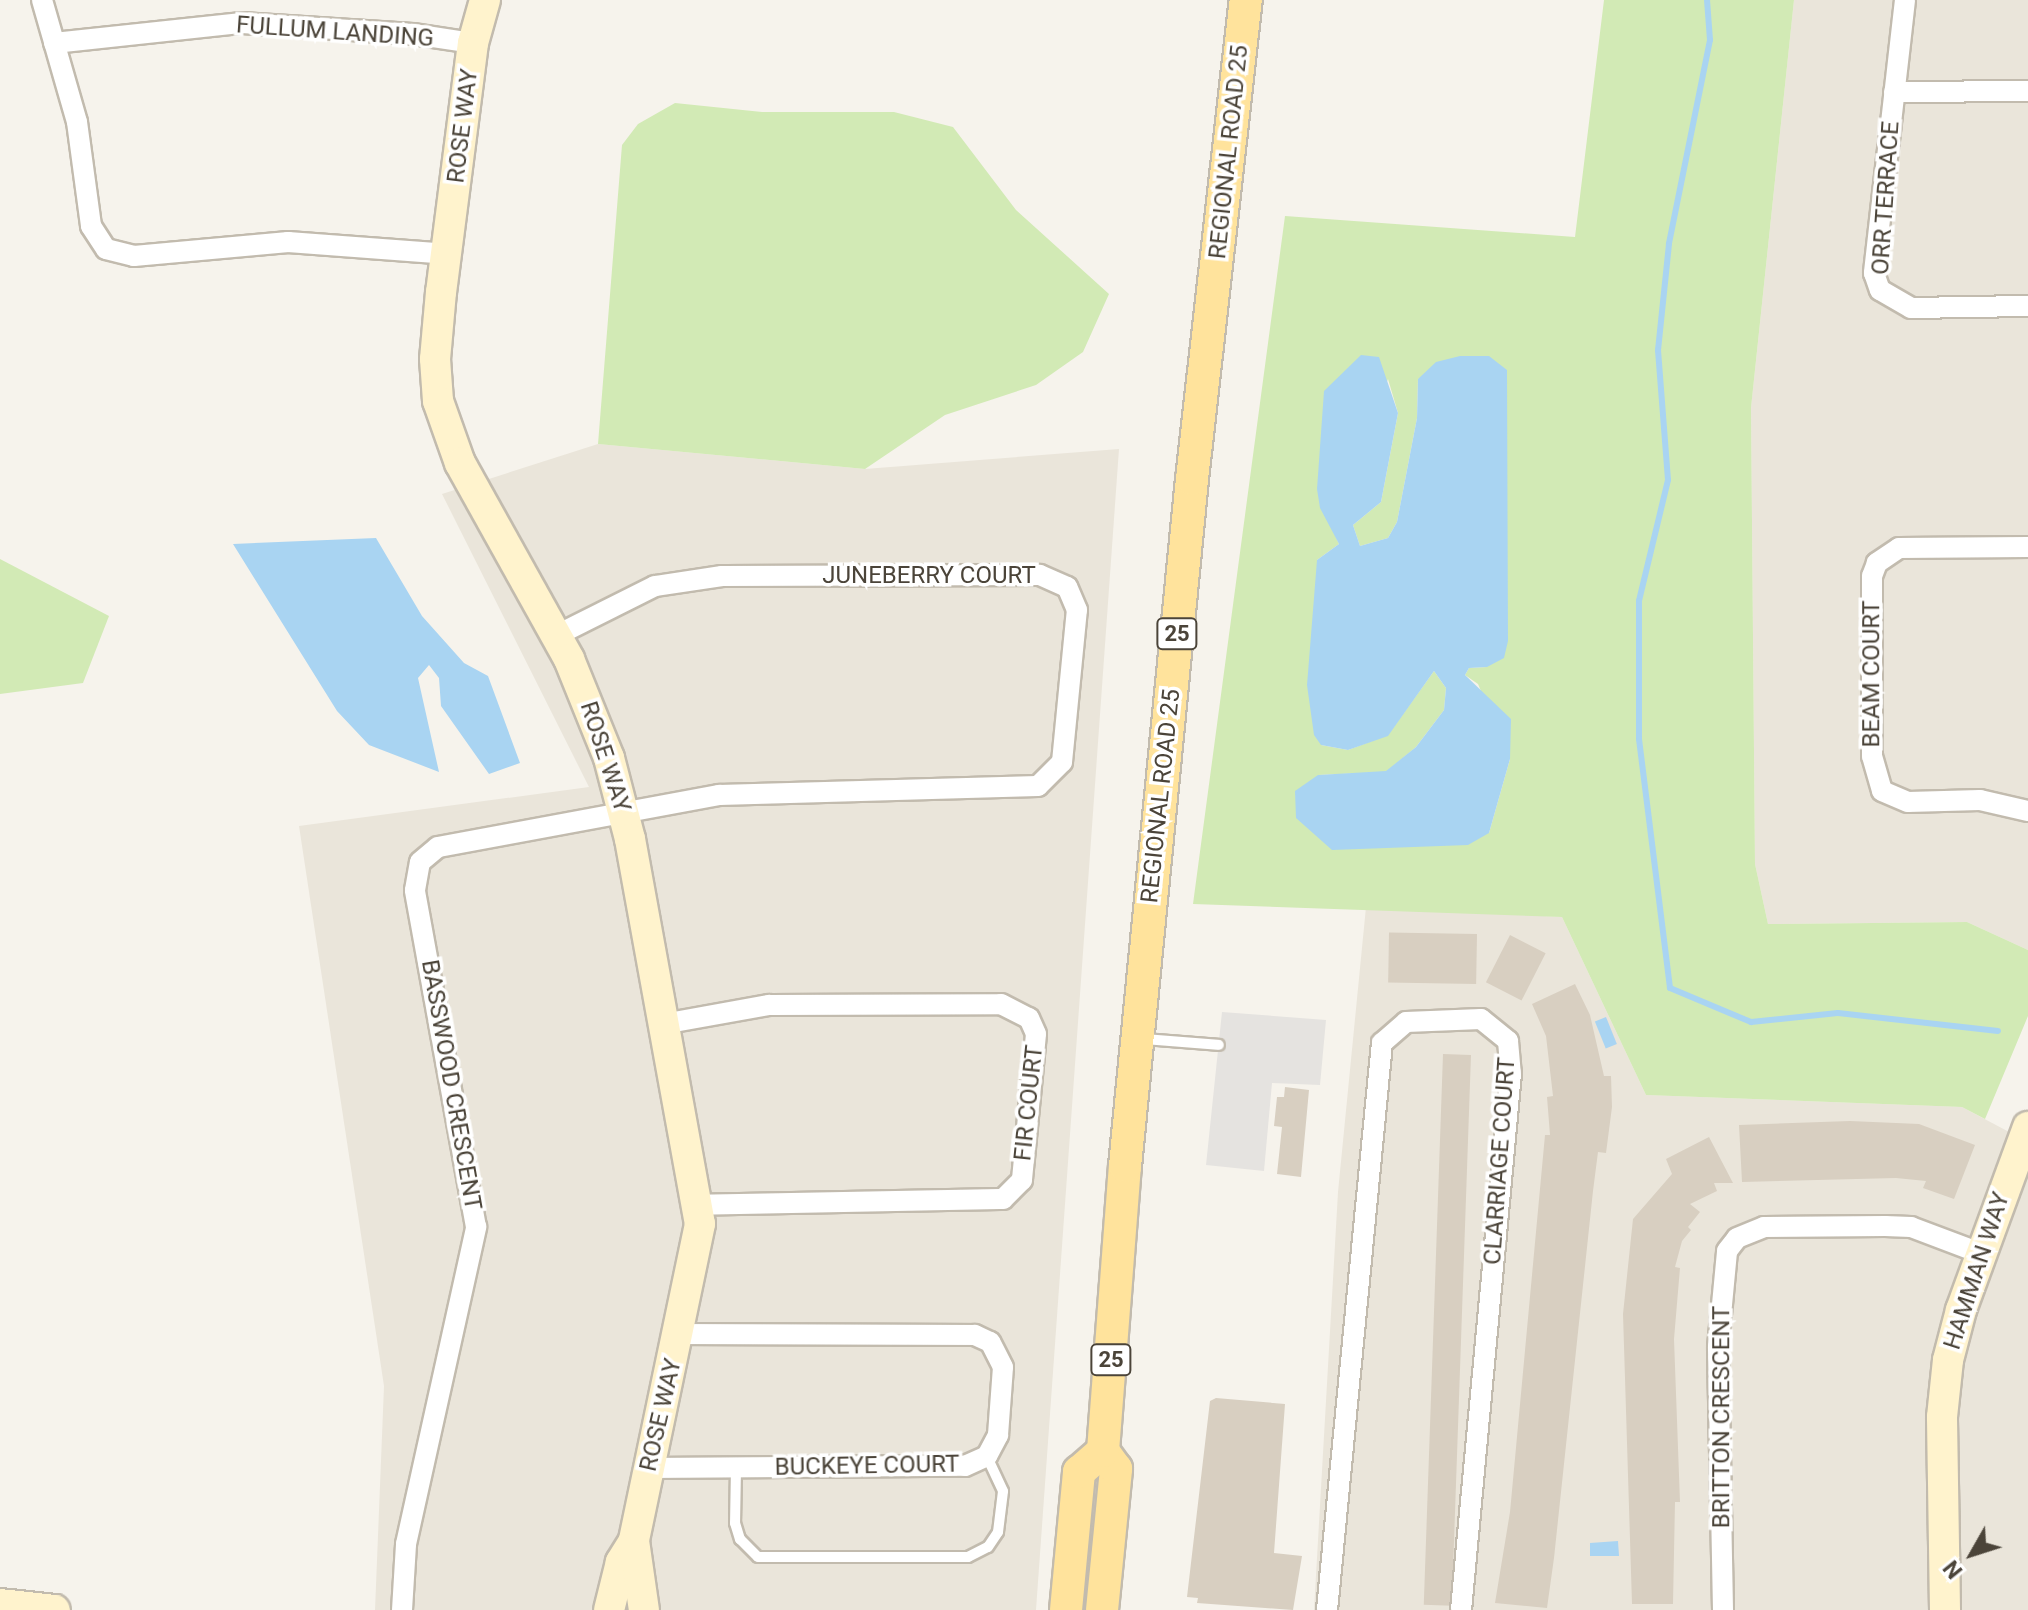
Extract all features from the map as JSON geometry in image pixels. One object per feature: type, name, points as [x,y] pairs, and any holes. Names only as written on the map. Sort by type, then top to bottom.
[{"type":"main road","name":"REGIONAL ROAD 25","points":[[1102,1610],[1116,1469],[1103,1451],[1137,1039],[1192,479],[1246,0]]},
{"type":"main road","points":[[1066,1610],[1079,1472],[1103,1451]]},
{"type":"street","points":[[42,0],[77,122],[91,226],[99,242],[114,254],[288,242],[446,254]]},
{"type":"street","name":"ROSE WAY","points":[[485,0],[473,43],[435,359],[443,422],[460,463],[557,635],[594,713],[624,813],[697,1205],[698,1252],[634,1541],[644,1610]]},
{"type":"street","name":"ORR TERRACE","points":[[1905,0],[1874,273],[1880,290],[1911,308],[2028,306]]},
{"type":"street","name":"FULLUM LANDING","points":[[54,43],[242,23],[397,32],[473,43]]},
{"type":"street","points":[[1894,92],[2028,91]]},
{"type":"street","name":"BEAM COURT","points":[[2028,547],[1899,548],[1877,563],[1872,576],[1872,756],[1882,791],[1908,802],[1980,800],[2028,811]]},
{"type":"street","name":"JUNEBERRY COURT","points":[[557,635],[655,586],[722,576],[1040,575],[1057,579],[1074,599],[1062,762],[1038,786],[755,792],[624,813]]},
{"type":"street","name":"BASSWOOD CRESCENT","points":[[402,1610],[406,1544],[476,1227],[415,873],[438,847],[624,813]]},
{"type":"street","name":"FIR COURT","points":[[663,1024],[769,1005],[1001,1004],[1029,1018],[1036,1034],[1022,1180],[1003,1199],[697,1205]]},
{"type":"street","name":"CLARRIAGE COURT","points":[[1327,1610],[1382,1043],[1393,1028],[1406,1022],[1481,1019],[1508,1041],[1511,1073],[1461,1610]]},
{"type":"street","name":"HAMMAN WAY","points":[[1945,1610],[1944,1389],[1958,1322],[1980,1253],[2028,1127]]},
{"type":"street","name":"BRITTON CRESCENT","points":[[1723,1610],[1718,1347],[1727,1251],[1737,1238],[1764,1227],[1885,1226],[1911,1227],[1980,1253]]},
{"type":"street","name":"BUCKEYE COURT","points":[[648,1468],[965,1466],[987,1456],[998,1435],[1003,1367],[990,1342],[975,1335],[680,1334]]},
{"type":"street","name":"ROSE WAY","points":[[609,1610],[621,1562],[634,1541]]},
{"type":"street","points":[[0,1604],[55,1610]]},
{"type":"lane","points":[[1137,1039],[1219,1045]]},
{"type":"lane","points":[[736,1468],[735,1523],[740,1539],[758,1557],[968,1557],[988,1547],[998,1532],[1003,1491],[987,1456]]},
{"type":"shaded area","points":[[1794,0],[2028,0],[2028,950],[1967,922],[1768,924],[1755,864],[1751,408]]},
{"type":"shaded area","points":[[598,444],[865,469],[1119,449],[1036,1610],[375,1610],[384,1386],[299,826],[589,787],[442,494]]},
{"type":"shaded area","points":[[1366,907],[1562,917],[1646,1095],[1962,1107],[2028,1142],[2028,1610],[1314,1610],[1338,1192]]},
{"type":"shaded area","points":[[1222,1012],[1326,1020],[1320,1085],[1272,1083],[1264,1171],[1206,1165]]},
{"type":"green space","points":[[1604,0],[1794,0],[1751,408],[1755,864],[1768,924],[1967,922],[2028,950],[2028,1016],[1985,1119],[1962,1107],[1646,1095],[1562,917],[1193,904],[1285,216],[1575,237]],"holes":[[[1418,378],[1487,667],[1469,668],[1465,675],[1478,684],[1510,759],[1489,833],[1318,775],[1386,772],[1416,747],[1444,710],[1446,688],[1434,671],[1388,735],[1348,750],[1321,745],[1317,560],[1339,544],[1333,531],[1388,379],[1398,413],[1381,502],[1353,525],[1360,546],[1388,538],[1397,522],[1417,418]]]},
{"type":"green space","points":[[675,103],[762,112],[894,112],[953,127],[1016,210],[1109,294],[1083,352],[1036,385],[945,415],[865,469],[598,444],[622,145],[638,124]]},
{"type":"green space","points":[[0,559],[109,616],[83,683],[0,694]]},
{"type":"water","points":[[1361,355],[1379,357],[1398,413],[1381,502],[1353,525],[1360,546],[1388,538],[1397,522],[1417,418],[1418,379],[1436,362],[1460,356],[1489,356],[1507,370],[1508,641],[1504,658],[1487,667],[1469,668],[1465,675],[1511,719],[1510,759],[1489,833],[1468,845],[1332,850],[1296,818],[1295,791],[1318,775],[1386,771],[1416,747],[1444,710],[1446,688],[1434,671],[1388,736],[1348,750],[1321,745],[1314,735],[1307,685],[1317,560],[1339,544],[1320,508],[1317,489],[1324,391]]},
{"type":"water","points":[[376,538],[422,616],[464,663],[488,676],[520,763],[489,774],[441,706],[439,678],[429,665],[418,678],[439,772],[369,745],[337,711],[233,544]]},
{"type":"water","points":[[1606,1017],[1617,1044],[1606,1048],[1595,1021]]},
{"type":"water","points":[[1618,1541],[1619,1556],[1590,1556],[1590,1543]]},
{"type":"building","points":[[1389,932],[1477,934],[1476,984],[1388,982]]},
{"type":"building","points":[[1510,935],[1546,953],[1522,1000],[1486,982]]},
{"type":"building","points":[[1575,984],[1590,1015],[1604,1076],[1611,1076],[1612,1107],[1606,1153],[1598,1152],[1547,1608],[1495,1603],[1510,1512],[1545,1135],[1550,1135],[1547,1097],[1553,1096],[1546,1036],[1532,1004]]},
{"type":"building","points":[[1443,1054],[1471,1055],[1452,1606],[1424,1605]]},
{"type":"building","points":[[1285,1087],[1309,1090],[1301,1177],[1277,1174],[1282,1127],[1274,1126],[1277,1097],[1284,1097]]},
{"type":"building","points":[[1850,1121],[1919,1124],[1975,1145],[1954,1199],[1923,1188],[1926,1181],[1896,1178],[1742,1182],[1739,1125]]},
{"type":"building","points":[[1709,1137],[1733,1183],[1714,1183],[1717,1191],[1690,1204],[1700,1212],[1688,1227],[1691,1230],[1682,1241],[1675,1267],[1680,1268],[1674,1339],[1680,1502],[1675,1502],[1673,1604],[1632,1604],[1623,1314],[1633,1219],[1672,1174],[1666,1159]]},
{"type":"building","points":[[1216,1398],[1285,1404],[1274,1553],[1302,1556],[1293,1610],[1197,1603],[1198,1598],[1187,1597],[1210,1401]]},
{"type":"waterway","points":[[1707,0],[1710,40],[1669,244],[1658,350],[1668,480],[1639,601],[1639,739],[1670,988],[1751,1022],[1838,1013],[1998,1031]]}]
